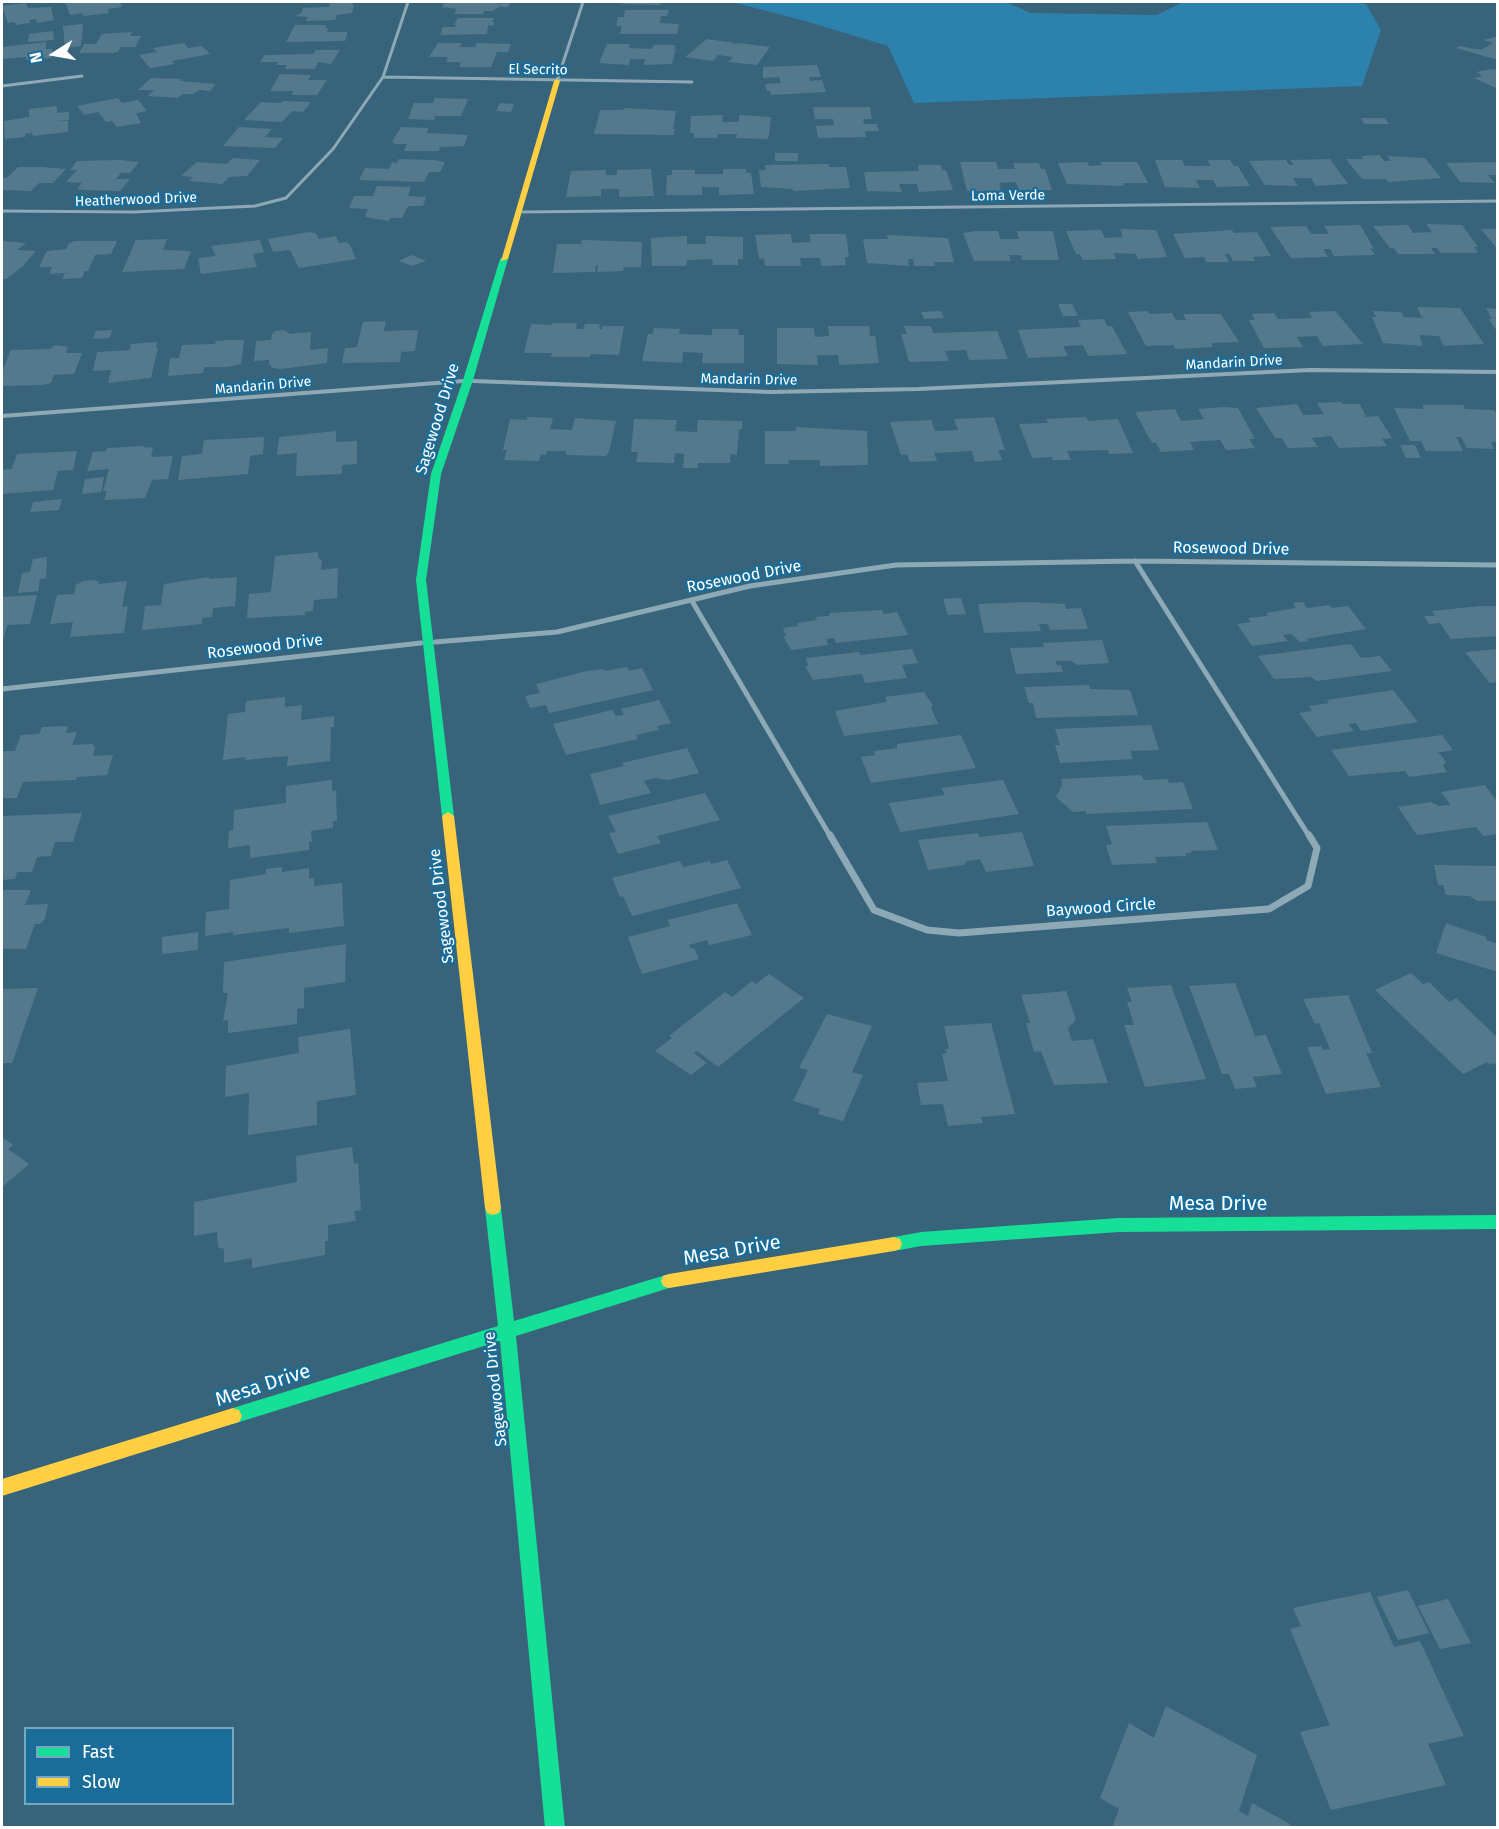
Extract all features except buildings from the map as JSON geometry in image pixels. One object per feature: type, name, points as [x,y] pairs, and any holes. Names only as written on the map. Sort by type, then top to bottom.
[{"type":"street","name":"Heatherwood Drive","points":[[2,211],[135,212],[255,206],[286,198],[333,149],[383,77],[408,2]]},
{"type":"street","name":"Sagewood Drive","points":[[555,1827],[507,1329],[421,580],[436,474],[468,380],[557,81],[583,2]]},
{"type":"street","points":[[2,86],[82,76]]},
{"type":"street","name":"El Secrito","points":[[383,77],[692,82]]},
{"type":"street","name":"Loma Verde","points":[[519,212],[1497,201]]},
{"type":"street","name":"Mandarin Drive","points":[[2,416],[468,380],[771,392],[918,389],[1310,370],[1497,372]]},
{"type":"street","name":"Rosewood Drive","points":[[2,689],[64,684],[428,642],[557,632],[750,586],[896,565],[1134,561],[1497,565]]},
{"type":"street","name":"Baywood Circle","points":[[692,601],[874,910],[927,930],[959,933],[1269,909],[1308,886],[1317,848],[1134,561]]},
{"type":"street","name":"Mesa Drive","points":[[2,1488],[659,1283],[921,1239],[1119,1225],[1497,1222]]},
{"type":"shaded area","points":[[736,2],[1006,2],[1031,13],[1157,15],[1183,2],[1358,2],[1366,4],[1381,30],[1362,86],[914,103],[888,46]]},
{"type":"traffic: fast","points":[[448,816],[421,580],[436,474],[468,380],[504,259]]},
{"type":"traffic: fast","points":[[493,1208],[507,1329],[555,1828]]},
{"type":"traffic: fast","points":[[894,1244],[921,1239],[1119,1225],[1498,1222]]},
{"type":"traffic: fast","points":[[233,1416],[669,1281]]},
{"type":"traffic: slow","points":[[504,259],[557,81]]},
{"type":"traffic: slow","points":[[448,816],[493,1208]]},
{"type":"traffic: slow","points":[[669,1281],[894,1244]]},
{"type":"traffic: slow","points":[[2,1488],[233,1416]]}]
